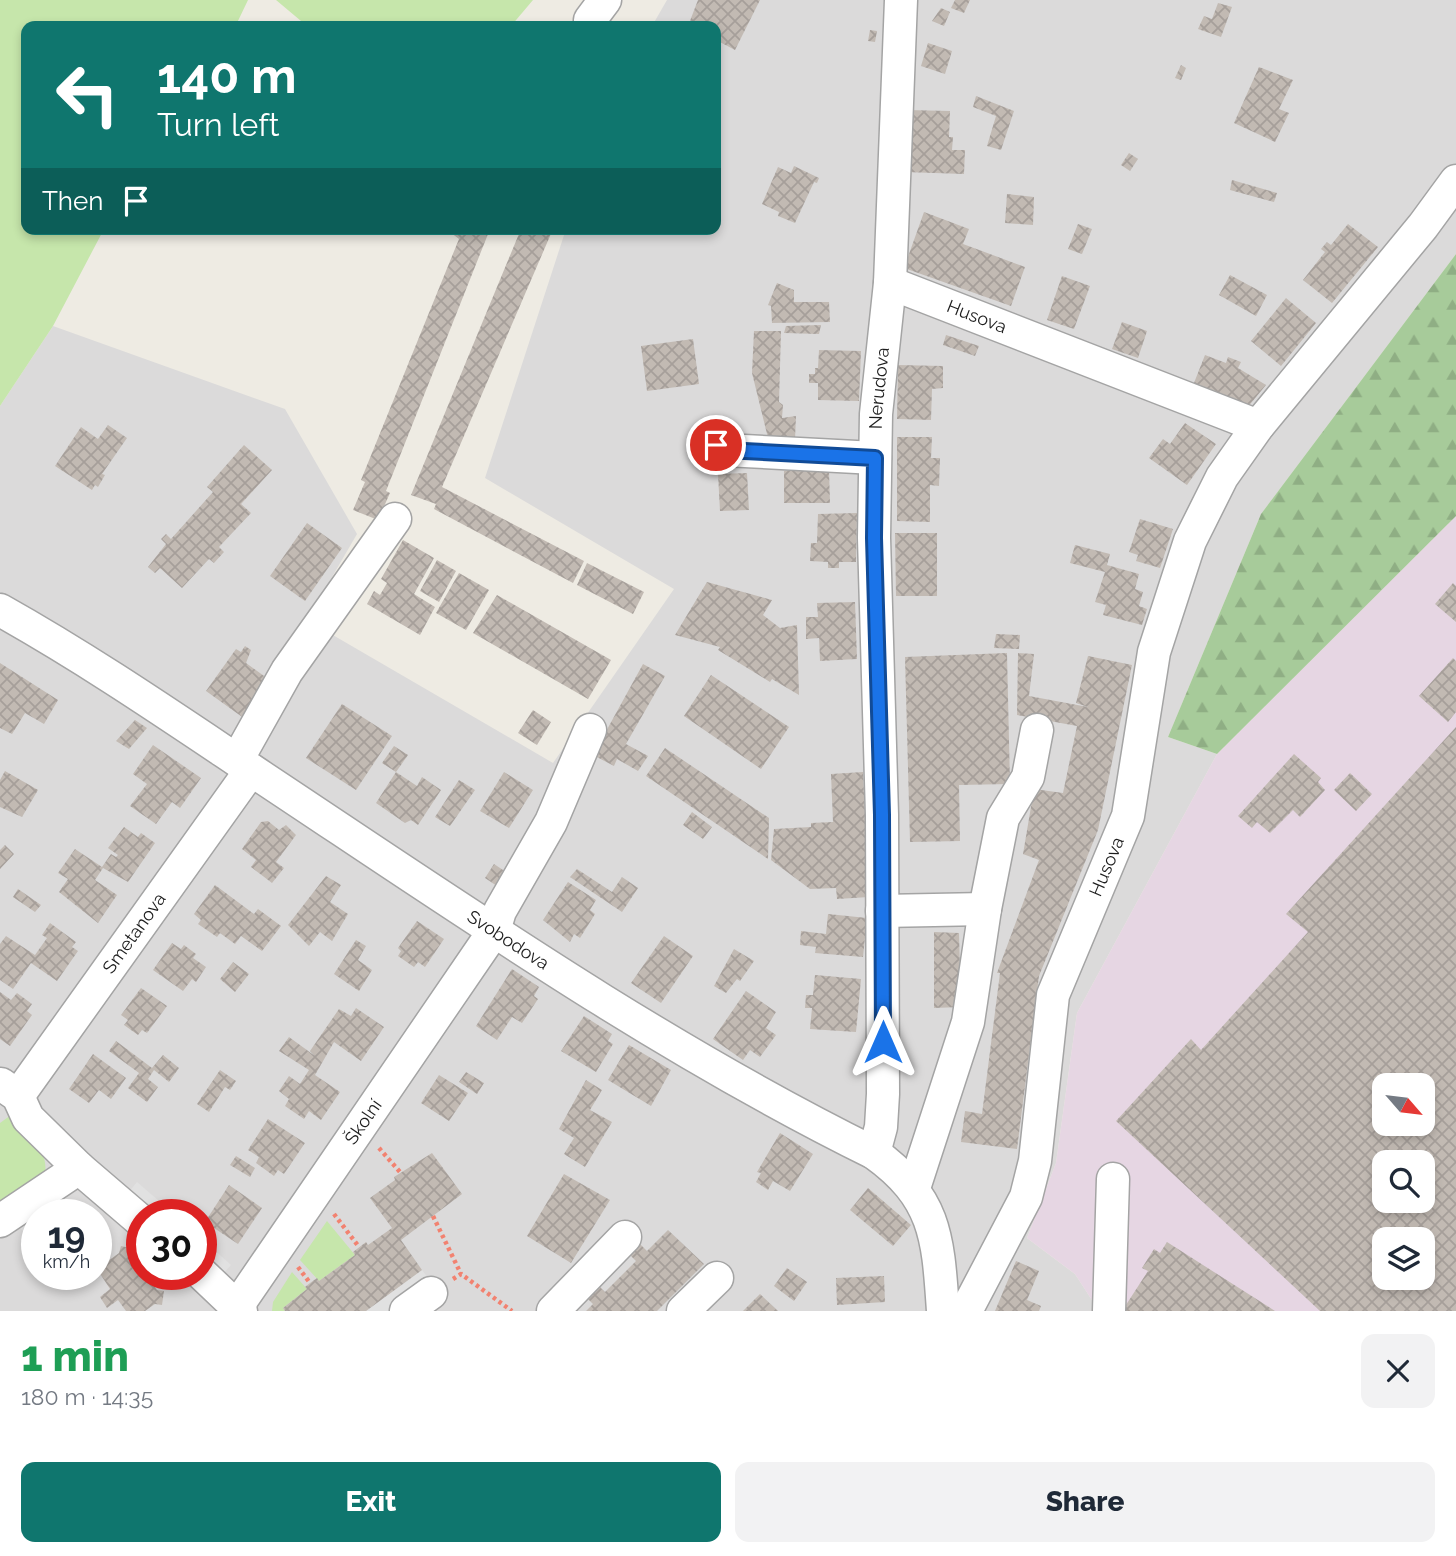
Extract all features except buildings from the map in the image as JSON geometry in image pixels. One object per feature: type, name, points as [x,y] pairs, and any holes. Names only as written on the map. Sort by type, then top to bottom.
[{"type":"street","name":"Nerudova","points":[[874,1153],[881,1127],[883,1094],[874,550],[876,414],[890,283],[903,9]]},
{"type":"street","name":"Husova","points":[[966,1311],[1026,1197],[1035,1161],[1053,995],[1129,816],[1154,652],[1190,541],[1222,477],[1258,426],[1423,226],[1456,181]]},
{"type":"street","name":"Husova","points":[[890,283],[1258,426]]},
{"type":"street","points":[[716,445],[725,450],[875,458]]},
{"type":"street","name":"Smetanova","points":[[9,1090],[244,765],[286,671],[395,519]]},
{"type":"street","name":"Svobodova","points":[[0,610],[84,657],[494,931],[689,1053],[874,1153],[896,1169],[914,1188],[933,1223],[938,1244],[943,1311]]},
{"type":"street","name":"Školní","points":[[238,1310],[494,931],[500,911],[551,822],[590,730]]},
{"type":"street","points":[[914,1188],[968,1022],[985,909],[1003,818],[1028,777],[1037,730]]},
{"type":"street","points":[[882,911],[985,909]]},
{"type":"street","points":[[9,1090],[29,1118],[79,1168],[126,1208]]},
{"type":"street","points":[[0,1221],[79,1168]]},
{"type":"street","points":[[1109,1311],[1112,1179]]},
{"type":"street","points":[[553,1311],[625,1237]]},
{"type":"street","points":[[685,1310],[717,1278]]},
{"type":"street","points":[[217,1289],[238,1310]]},
{"type":"path","points":[[374,1142],[400,1172]]},
{"type":"path","points":[[329,1208],[359,1247]]},
{"type":"path","points":[[433,1216],[461,1274],[512,1311]]},
{"type":"path","points":[[293,1260],[310,1283]]},
{"type":"path","points":[[419,1302],[461,1274]]},
{"type":"shaded area","points":[[667,0],[1456,0],[1456,254],[1261,514],[1168,737],[1217,754],[1077,1013],[1056,1163],[1027,1238],[1075,1274],[1099,1311],[0,1311],[0,406],[53,326],[285,409],[357,534],[307,620],[553,763],[674,589],[485,478],[564,235],[721,235],[721,21],[655,21]]},
{"type":"shaded area","points":[[1456,516],[1456,1311],[1099,1311],[1075,1274],[1027,1238],[1056,1163],[1077,1013],[1217,754]]},
{"type":"shaded area","points":[[137,1182],[157,1199],[135,1199],[128,1193]]},
{"type":"shaded area","points":[[217,1252],[231,1265],[222,1275],[217,1271]]},
{"type":"shaded area","points":[[422,1270],[434,1286],[398,1311],[366,1311]]},
{"type":"green space","points":[[0,0],[248,0],[238,21],[21,21],[21,235],[101,235],[53,326],[0,406]]},
{"type":"green space","points":[[276,0],[533,0],[515,21],[301,21]]},
{"type":"green space","points":[[1456,254],[1456,516],[1217,754],[1168,737],[1261,514]]},
{"type":"green space","points":[[11,1115],[40,1149],[45,1173],[0,1212],[0,1123]]},
{"type":"green space","points":[[327,1221],[355,1255],[319,1281],[300,1260]]},
{"type":"green space","points":[[292,1272],[307,1289],[283,1308],[285,1311],[272,1311],[273,1302]]},
{"type":"route","points":[[716,445],[725,450],[875,458],[877,692],[882,815],[883,1042]]}]
